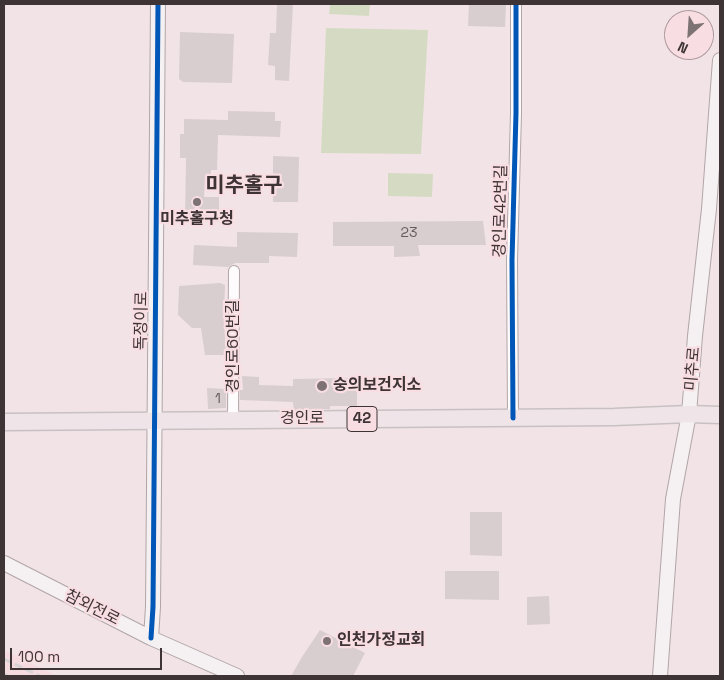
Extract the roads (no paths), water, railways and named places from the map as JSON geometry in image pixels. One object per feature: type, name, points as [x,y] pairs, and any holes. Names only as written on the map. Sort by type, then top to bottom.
[{"type":"main road","name":"독정이로","points":[[151,638],[153,606],[158,4]]},
{"type":"main road","name":"미추로","points":[[660,676],[674,499],[689,414],[709,209],[720,60]]},
{"type":"main road","name":"경인로","points":[[4,422],[614,418],[689,414],[720,415]]},
{"type":"main road","name":"참외전로","points":[[4,563],[151,638],[237,676]]},
{"type":"street","name":"경인로42번길","points":[[513,418],[512,260],[516,113],[516,4]]},
{"type":"street","name":"경인로60번길","points":[[234,271],[234,420]]},
{"type":"railway","points":[[4,659],[40,676]]},
{"type":"railway","points":[[4,674],[8,676]]},
{"type":"place","name":"미추홀구청","points":[[197,202]]},
{"type":"place","name":"숭의보건지소","points":[[322,386]]},
{"type":"place","name":"인천가정교회","points":[[327,641]]},
{"type":"district","name":"미추홀구","points":[[244,186]]}]
